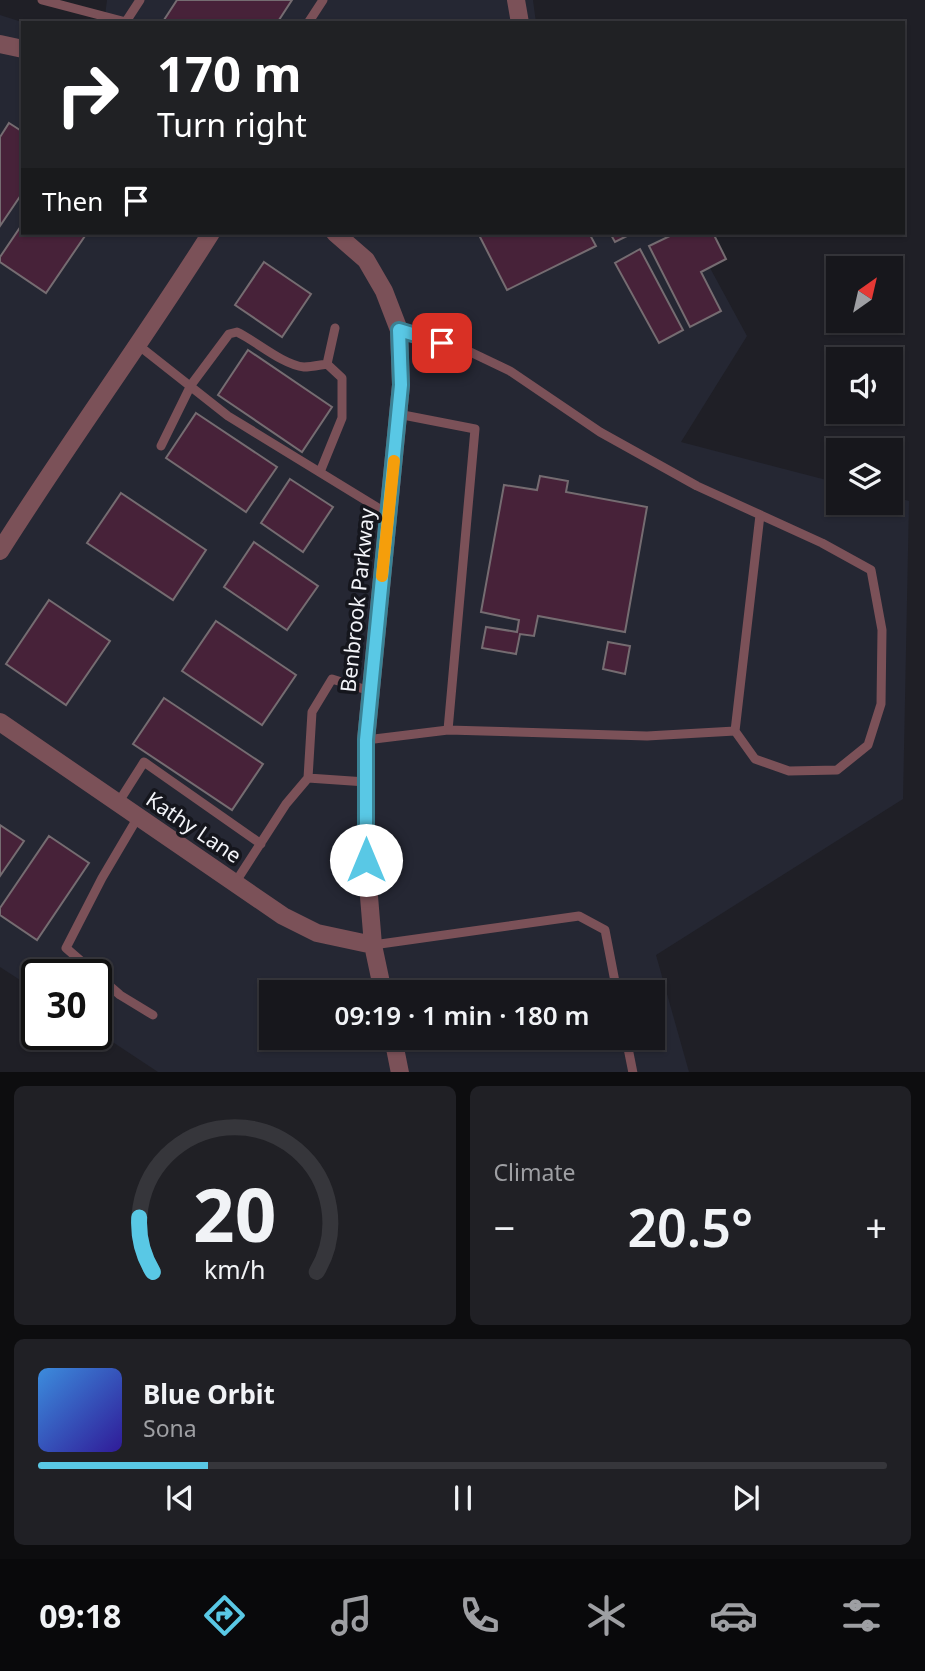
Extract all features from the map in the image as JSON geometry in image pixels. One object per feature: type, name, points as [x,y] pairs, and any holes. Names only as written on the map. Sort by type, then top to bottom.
[{"type":"street","points":[[516,0],[520,21]]},
{"type":"street","points":[[0,44],[21,49]]},
{"type":"street","points":[[0,551],[210,235]]},
{"type":"street","name":"Benbrook Parkway","points":[[337,235],[366,260],[384,291],[399,330],[401,385],[366,740],[366,860],[373,945],[380,980]]},
{"type":"street","name":"Kathy Lane","points":[[0,722],[282,916],[317,933],[373,945]]},
{"type":"street","points":[[395,1050],[400,1072]]},
{"type":"lane","points":[[42,0],[118,21]]},
{"type":"lane","points":[[126,21],[140,0]]},
{"type":"lane","points":[[309,21],[323,0]]},
{"type":"lane","points":[[327,364],[335,328]]},
{"type":"lane","points":[[399,330],[464,349],[510,371],[600,432],[696,486],[822,543],[871,570],[882,630],[881,704],[868,745],[837,770],[789,771],[755,759],[735,731],[760,515]]},
{"type":"lane","points":[[161,446],[191,385],[229,334],[237,332],[254,340],[290,363],[304,367],[327,364]]},
{"type":"lane","points":[[138,345],[228,416],[388,514]]},
{"type":"lane","points":[[320,472],[342,418],[343,405],[342,378],[327,364]]},
{"type":"lane","points":[[398,414],[475,429],[448,730]]},
{"type":"lane","points":[[235,883],[286,804],[307,778],[312,712],[332,679],[370,691]]},
{"type":"lane","points":[[366,740],[448,730],[647,736],[735,731]]},
{"type":"lane","points":[[118,803],[144,762],[261,844]]},
{"type":"lane","points":[[307,778],[366,782]]},
{"type":"lane","points":[[138,817],[102,878],[66,948],[120,995],[153,1015]]},
{"type":"lane","points":[[373,945],[579,916],[605,930],[615,980]]},
{"type":"lane","points":[[628,1050],[633,1072]]},
{"type":"shaded area","points":[[107,0],[533,0],[536,21],[104,21]]},
{"type":"shaded area","points":[[0,15],[21,22],[21,235],[692,235],[747,336],[681,442],[826,480],[826,515],[903,515],[903,499],[909,501],[903,799],[656,955],[663,980],[259,980],[259,1050],[665,1050],[665,987],[689,1072],[158,1072],[112,1042],[112,959],[21,959],[21,981],[0,967]]},
{"type":"building","points":[[177,0],[292,0],[278,21],[163,21]]},
{"type":"building","points":[[9,123],[21,131],[21,195],[0,226],[0,137]]},
{"type":"building","points":[[21,226],[21,235],[86,235],[46,293],[0,262],[0,257]]},
{"type":"building","points":[[479,235],[590,235],[596,246],[507,290]]},
{"type":"building","points":[[611,235],[629,235],[615,242]]},
{"type":"building","points":[[672,235],[714,235],[726,259],[701,272],[721,311],[690,327],[649,246]]},
{"type":"building","points":[[640,249],[683,330],[659,343],[615,263]]},
{"type":"building","points":[[264,262],[311,294],[282,337],[235,305]]},
{"type":"building","points":[[248,350],[332,407],[302,452],[218,395]]},
{"type":"building","points":[[196,413],[277,467],[246,512],[166,458]]},
{"type":"building","points":[[540,476],[568,481],[566,492],[647,507],[625,632],[538,616],[534,636],[520,634],[516,654],[482,648],[486,627],[517,632],[519,620],[481,612],[504,485],[537,490]]},
{"type":"building","points":[[290,479],[333,507],[303,552],[261,523]]},
{"type":"building","points":[[121,493],[206,550],[173,600],[87,543]]},
{"type":"building","points":[[254,542],[318,586],[287,630],[224,587]]},
{"type":"building","points":[[49,600],[110,641],[66,705],[6,664]]},
{"type":"building","points":[[216,621],[296,675],[262,725],[182,671]]},
{"type":"building","points":[[608,642],[630,646],[625,674],[603,669]]},
{"type":"building","points":[[164,698],[263,764],[232,810],[133,744]]},
{"type":"building","points":[[0,825],[24,841],[0,876]]},
{"type":"building","points":[[49,836],[89,863],[37,940],[0,915],[0,908]]},
{"type":"slow traffic","points":[[382,576],[394,461]]},
{"type":"route","points":[[366,860],[366,740],[401,385],[399,330],[442,343]]}]
